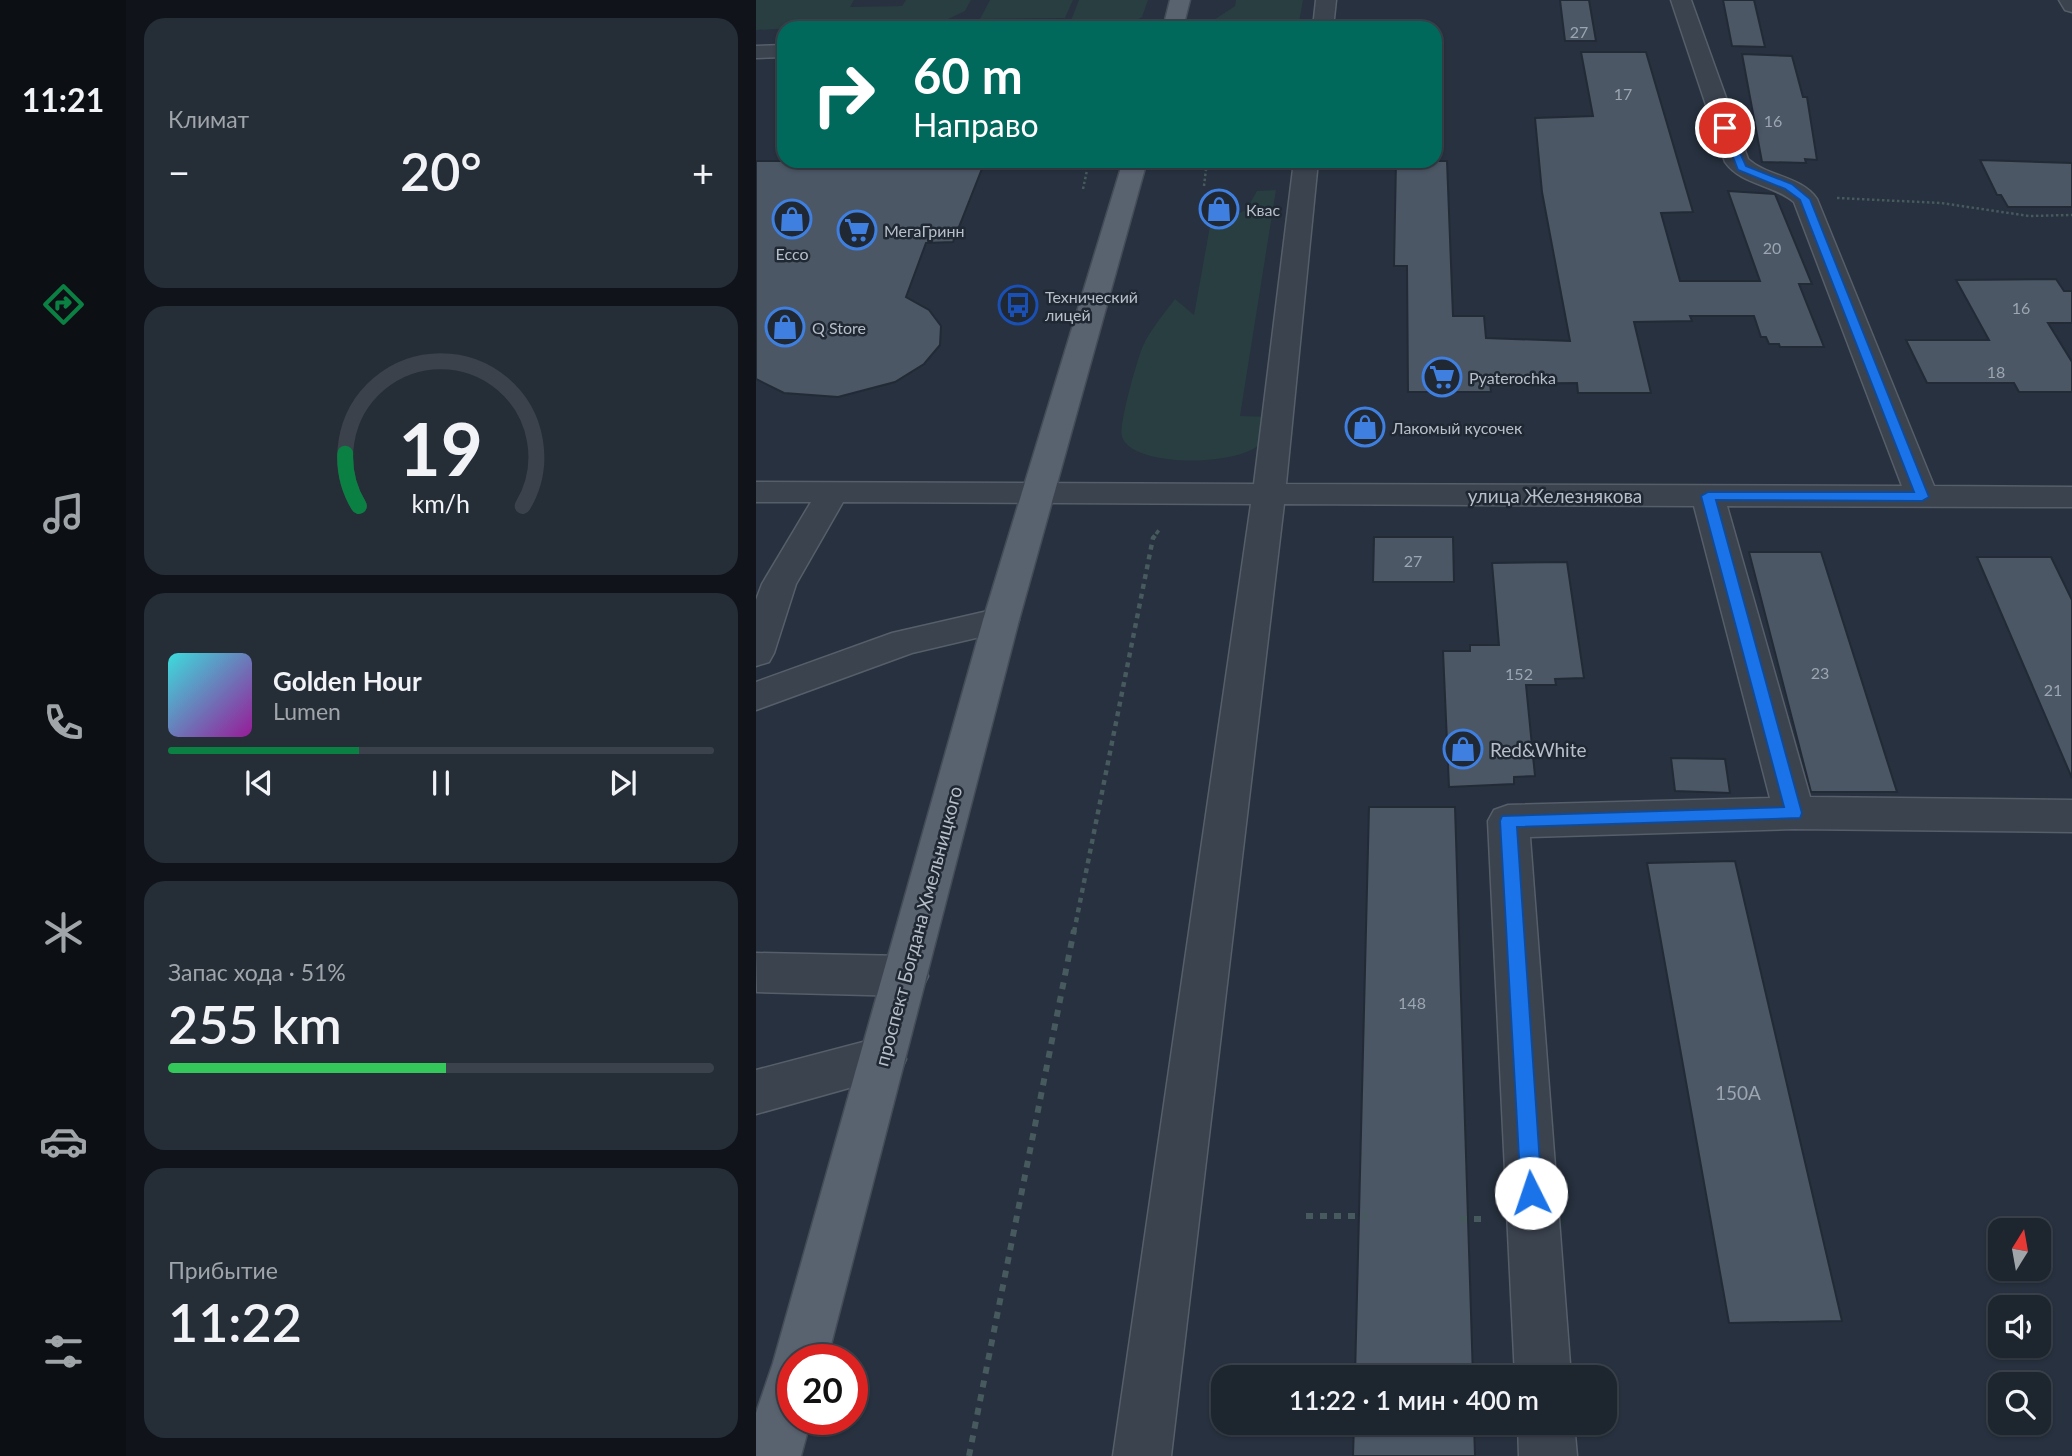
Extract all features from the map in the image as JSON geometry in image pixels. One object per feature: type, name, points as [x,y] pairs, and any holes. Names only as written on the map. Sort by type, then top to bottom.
[{"type":"main road","points":[[1175,21],[1180,0]]},
{"type":"main road","points":[[1038,493],[1016,479],[1112,168]]},
{"type":"main road","name":"проспект Богдана Хмельницкого","points":[[803,1344],[1001,620],[1133,168]]},
{"type":"main road","points":[[772,1456],[778,1435]]},
{"type":"street","points":[[1323,21],[1326,0]]},
{"type":"street","points":[[1681,0],[1737,162],[1750,173],[1789,187],[1805,199],[1922,497]]},
{"type":"street","points":[[2069,0],[2072,6]]},
{"type":"street","points":[[756,52],[777,51]]},
{"type":"street","points":[[1142,1456],[1269,494],[1306,168]]},
{"type":"street","name":"улица Железнякова","points":[[756,492],[926,495],[1038,493],[2072,497]]},
{"type":"street","points":[[756,653],[779,584],[832,492]]},
{"type":"street","points":[[1708,496],[1794,813]]},
{"type":"street","points":[[756,696],[905,642],[1001,620]]},
{"type":"street","points":[[1542,1365],[1508,821],[1794,813],[2072,816]]},
{"type":"street","points":[[756,972],[905,976]]},
{"type":"street","points":[[756,1092],[882,1059]]},
{"type":"street","points":[[1547,1435],[1548,1456]]},
{"type":"path","points":[[1083,189],[1088,168]]},
{"type":"path","points":[[1204,186],[1205,168]]},
{"type":"path","points":[[1805,199],[1941,202],[2029,216],[2072,215]]},
{"type":"path","points":[[969,1456],[1153,538],[1159,530]]},
{"type":"path","points":[[1306,1216],[1367,1216]]},
{"type":"green space","points":[[756,0],[854,0],[850,7],[902,6],[906,0],[971,0],[965,11],[948,19],[777,21],[777,29],[756,30]]},
{"type":"green space","points":[[990,0],[1073,0],[1065,18],[980,19]]},
{"type":"green space","points":[[1079,0],[1148,0],[1142,17],[1136,21],[1071,21]]},
{"type":"green space","points":[[1236,0],[1303,0],[1299,21],[1214,21],[1235,6]]},
{"type":"green space","points":[[1276,190],[1240,416],[1272,417],[1264,439],[1251,450],[1234,456],[1189,461],[1146,455],[1130,447],[1122,437],[1123,420],[1142,348],[1175,299],[1194,315],[1210,226],[1246,210],[1257,191]]},
{"type":"building","points":[[1560,0],[1589,0],[1596,41],[1565,41]]},
{"type":"building","points":[[1723,0],[1754,0],[1765,47],[1732,46]]},
{"type":"building","points":[[1581,52],[1646,52],[1693,212],[1661,213],[1680,281],[1760,281],[1728,191],[1775,194],[1812,284],[1799,284],[1824,347],[1780,347],[1779,344],[1769,344],[1766,337],[1761,337],[1754,316],[1690,316],[1692,321],[1634,322],[1651,393],[1578,393],[1577,383],[1490,384],[1491,392],[1408,392],[1407,266],[1394,266],[1396,168],[1442,168],[1442,161],[1447,161],[1453,316],[1484,316],[1486,338],[1570,341],[1542,192],[1535,118],[1593,116]]},
{"type":"building","points":[[1742,54],[1792,56],[1803,97],[1807,97],[1817,160],[1805,159],[1806,163],[1762,162]]},
{"type":"building","points":[[1980,160],[2072,163],[2072,207],[2008,207],[2001,195],[1997,195]]},
{"type":"building","name":"МегаГринн","points":[[756,161],[777,161],[777,168],[982,168],[953,242],[926,243],[906,297],[929,310],[941,326],[940,345],[924,364],[895,382],[838,397],[784,393],[756,379]]},
{"type":"building","points":[[2056,279],[2064,291],[2072,291],[2072,323],[2048,323],[2072,362],[2072,392],[2019,392],[2014,383],[1927,383],[1906,340],[1989,340],[1956,280]]},
{"type":"building","points":[[1374,537],[1453,537],[1454,582],[1373,582]]},
{"type":"building","points":[[1749,552],[1821,552],[1897,792],[1811,792]]},
{"type":"building","points":[[1977,557],[2051,557],[2072,600],[2072,778]]},
{"type":"building","points":[[1567,562],[1584,678],[1555,679],[1556,685],[1526,685],[1535,776],[1514,777],[1514,784],[1449,787],[1443,651],[1470,651],[1470,645],[1499,645],[1492,563]]},
{"type":"building","points":[[1671,758],[1725,759],[1730,793],[1675,791]]},
{"type":"building","points":[[1369,807],[1455,807],[1473,1365],[1355,1365]]},
{"type":"building","points":[[1735,861],[1842,1321],[1729,1323],[1647,863]]},
{"type":"building","points":[[1354,1435],[1474,1435],[1475,1456],[1353,1456]]},
{"type":"place","name":"Квас","points":[[1219,209]]},
{"type":"place","name":"Ecco","points":[[792,219]]},
{"type":"place","name":"МегаГринн","points":[[857,230]]},
{"type":"place","name":"Технический лицей","points":[[1018,305]]},
{"type":"place","name":"Q Store","points":[[785,327]]},
{"type":"place","name":"Pyaterochka","points":[[1442,377]]},
{"type":"place","name":"Лакомый кусочек","points":[[1365,427]]},
{"type":"place","name":"Red&White","points":[[1463,749]]},
{"type":"route","points":[[1531,1193],[1508,821],[1794,813],[1708,496],[1922,497],[1805,199],[1799,192],[1750,173],[1742,167],[1733,154],[1725,128]]}]
